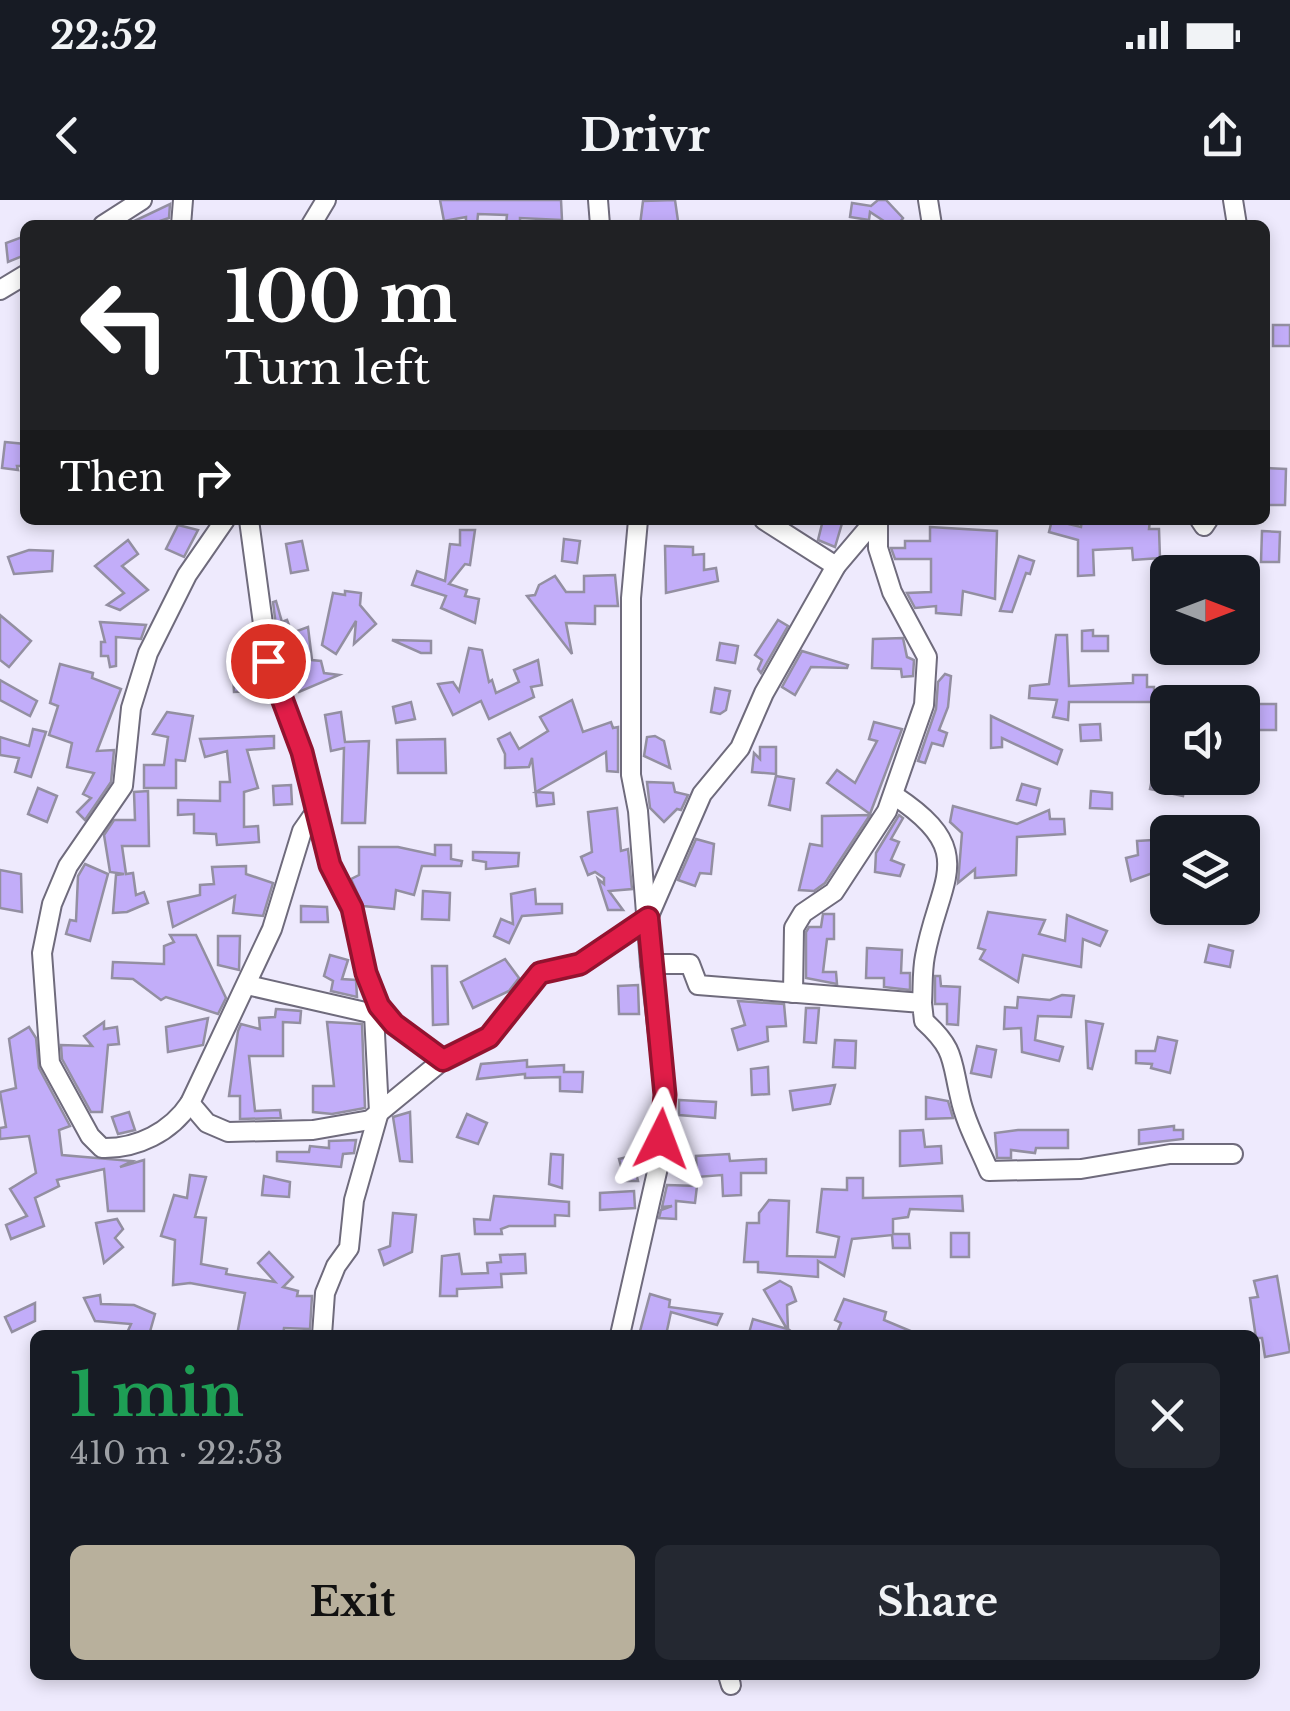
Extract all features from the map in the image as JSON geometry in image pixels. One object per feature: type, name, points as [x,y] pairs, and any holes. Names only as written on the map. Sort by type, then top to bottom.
[{"type":"street","points":[[111,220],[142,200]]},
{"type":"street","points":[[222,525],[187,575],[148,653],[131,708],[123,786],[68,866],[52,904],[42,952],[50,1063],[95,1143],[108,1149],[156,1135],[171,1128],[190,1103],[278,913],[302,831],[316,811]]},
{"type":"street","points":[[251,525],[268,661],[302,752],[330,865],[352,908],[376,1010],[380,1112],[354,1200],[349,1248],[325,1293],[322,1330]]},
{"type":"street","points":[[621,1330],[660,1163],[665,1095],[631,775],[631,598],[638,525]]},
{"type":"street","points":[[772,525],[836,566]]},
{"type":"street","points":[[190,1103],[207,1123],[228,1132],[312,1130],[370,1120],[443,1060],[489,1037],[540,973],[580,964],[648,918],[702,794],[740,748],[764,693],[836,566],[872,525]]},
{"type":"street","points":[[793,992],[794,928],[802,913],[834,892],[894,796],[924,705],[927,656],[892,592],[878,548],[876,525]]},
{"type":"street","points":[[894,796],[935,825],[946,858],[943,901],[924,955],[924,1021],[954,1057],[959,1095],[989,1170],[1081,1169],[1170,1154],[1233,1154]]},
{"type":"street","points":[[650,964],[690,964],[698,985],[922,1002]]},
{"type":"street","points":[[246,984],[376,1010],[443,1060]]},
{"type":"building","points":[[440,200],[561,200],[562,220],[506,220],[507,215],[478,214],[477,220],[444,220]]},
{"type":"building","points":[[675,200],[678,220],[641,220],[643,201]]},
{"type":"building","points":[[886,200],[903,218],[882,220],[870,212],[869,220],[850,217],[852,203],[871,206]]},
{"type":"building","points":[[170,204],[169,218],[136,220]]},
{"type":"building","points":[[20,238],[20,257],[8,262],[6,243]]},
{"type":"building","points":[[1273,325],[1290,325],[1290,346],[1273,346]]},
{"type":"building","points":[[5,442],[20,444],[18,470],[2,468]]},
{"type":"building","points":[[1270,468],[1286,469],[1285,505],[1270,505]]},
{"type":"building","points":[[178,525],[198,530],[184,557],[166,549]]},
{"type":"building","points":[[822,525],[842,525],[835,547],[818,540]]},
{"type":"building","points":[[1051,525],[1149,525],[1149,529],[1159,529],[1160,555],[1133,560],[1132,548],[1093,550],[1094,575],[1078,576],[1078,540],[1049,532]]},
{"type":"building","points":[[930,527],[997,531],[995,599],[963,591],[961,615],[936,613],[936,606],[915,608],[907,593],[931,592],[931,559],[895,559],[891,548],[905,548],[905,541],[930,541]]},
{"type":"building","points":[[460,530],[475,530],[470,565],[465,564],[449,584],[467,590],[465,596],[479,599],[475,623],[441,608],[446,596],[412,585],[417,571],[445,581],[450,544],[460,545]]},
{"type":"building","points":[[1262,531],[1280,532],[1279,562],[1261,562]]},
{"type":"building","points":[[564,539],[580,541],[577,563],[562,561]]},
{"type":"building","points":[[128,540],[138,554],[122,566],[148,590],[120,610],[107,605],[124,593],[95,566]]},
{"type":"building","points":[[302,541],[308,570],[291,573],[286,544]]},
{"type":"building","points":[[665,546],[693,547],[693,555],[704,554],[704,570],[716,568],[718,581],[666,593]]},
{"type":"building","points":[[29,550],[53,551],[52,571],[14,574],[8,557]]},
{"type":"building","points":[[1019,556],[1034,561],[1030,574],[1026,573],[1012,612],[1000,611]]},
{"type":"building","points":[[615,575],[618,606],[595,606],[595,624],[566,623],[572,654],[527,596],[535,595],[539,585],[555,576],[566,592],[584,592],[584,576]]},
{"type":"building","points":[[345,591],[361,593],[360,605],[376,624],[354,644],[356,621],[336,654],[322,645],[333,593],[345,595]]},
{"type":"building","points":[[276,601],[282,622],[287,620],[292,633],[308,627],[312,660],[321,661],[324,673],[339,675],[299,692],[280,658],[273,602]]},
{"type":"building","points":[[0,615],[31,641],[9,667],[0,660]]},
{"type":"building","points":[[778,620],[788,626],[761,673],[758,669],[762,660],[755,655]]},
{"type":"building","points":[[100,622],[146,625],[141,639],[116,637],[116,666],[110,667],[108,656],[101,656],[101,642],[105,642]]},
{"type":"building","points":[[1093,630],[1093,636],[1108,636],[1108,651],[1082,651],[1082,631]]},
{"type":"building","points":[[1056,635],[1067,635],[1069,686],[1133,683],[1133,675],[1147,675],[1150,702],[1069,702],[1068,720],[1053,717],[1057,700],[1029,698],[1030,686],[1049,684]]},
{"type":"building","points":[[903,638],[907,657],[914,660],[913,676],[902,677],[901,669],[872,668],[873,639]]},
{"type":"building","points":[[392,640],[431,641],[431,653],[421,653]]},
{"type":"building","points":[[720,643],[738,646],[735,663],[717,660]]},
{"type":"building","points":[[469,648],[482,650],[489,682],[492,680],[496,693],[519,682],[514,670],[538,660],[542,685],[531,687],[534,697],[489,719],[481,701],[453,715],[438,684],[453,682],[459,691]]},
{"type":"building","points":[[802,651],[848,665],[847,668],[811,667],[795,695],[782,687]]},
{"type":"building","points":[[60,664],[93,673],[92,678],[121,689],[97,751],[114,750],[111,782],[85,820],[77,812],[91,798],[83,794],[94,773],[67,767],[72,743],[49,735],[58,706],[50,703]]},
{"type":"building","points":[[256,673],[257,691],[234,692],[233,674]]},
{"type":"building","points":[[945,674],[951,676],[948,707],[939,730],[947,733],[943,746],[932,743],[925,763],[918,761],[936,709],[938,682]]},
{"type":"building","points":[[0,680],[37,701],[30,716],[0,700]]},
{"type":"building","points":[[715,688],[730,691],[726,710],[720,714],[711,712]]},
{"type":"building","points":[[572,700],[583,732],[611,722],[613,728],[618,727],[618,772],[607,771],[606,752],[536,792],[553,793],[554,804],[537,806],[532,758],[529,767],[505,768],[505,754],[498,739],[510,733],[519,749],[548,731],[540,717]]},
{"type":"building","points":[[411,702],[415,719],[396,723],[393,707]]},
{"type":"building","points":[[1260,704],[1276,704],[1276,730],[1260,730]]},
{"type":"building","points":[[167,712],[193,716],[185,761],[176,760],[176,788],[144,788],[144,765],[164,765],[168,737],[153,734]]},
{"type":"building","points":[[341,712],[345,742],[369,741],[365,823],[342,823],[344,748],[331,751],[325,715]]},
{"type":"building","points":[[991,716],[1062,750],[1057,764],[1002,738],[1002,747],[991,748]]},
{"type":"building","points":[[874,722],[902,729],[870,814],[827,783],[837,770],[855,783],[877,741],[869,739]]},
{"type":"building","points":[[1100,724],[1101,740],[1081,741],[1080,725]]},
{"type":"building","points":[[33,729],[46,732],[31,777],[15,772],[19,758],[0,755],[0,737],[29,746]]},
{"type":"building","points":[[274,736],[274,748],[247,750],[258,788],[244,792],[244,827],[258,826],[259,842],[217,845],[216,834],[194,833],[194,814],[178,815],[178,800],[220,801],[220,782],[230,782],[227,751],[205,757],[200,739]]},
{"type":"building","points":[[647,737],[664,741],[670,768],[644,756]]},
{"type":"building","points":[[445,739],[446,773],[398,773],[397,740]]},
{"type":"building","points":[[760,747],[776,747],[776,774],[752,772],[754,753],[760,759]]},
{"type":"building","points":[[776,776],[794,779],[790,810],[769,805]]},
{"type":"building","points":[[647,782],[673,783],[675,792],[688,795],[681,810],[677,809],[664,822],[650,808]]},
{"type":"building","points":[[1022,784],[1040,789],[1036,805],[1017,800]]},
{"type":"building","points":[[291,785],[292,804],[274,805],[273,786]]},
{"type":"building","points":[[38,788],[57,796],[47,822],[28,814]]},
{"type":"building","points":[[148,791],[149,846],[122,846],[126,874],[133,873],[136,895],[144,892],[148,903],[113,913],[116,875],[124,874],[110,872],[104,835],[114,820],[135,820],[134,792]]},
{"type":"building","points":[[1091,791],[1112,793],[1112,809],[1090,808]]},
{"type":"building","points":[[953,806],[1017,824],[1049,810],[1050,819],[1064,819],[1065,834],[1017,837],[1016,875],[975,878],[975,869],[958,883],[962,833],[950,822]]},
{"type":"building","points":[[617,808],[621,851],[628,849],[632,889],[609,891],[623,910],[608,910],[598,879],[604,884],[604,878],[595,872],[588,875],[581,857],[592,852],[588,812]]},
{"type":"building","points":[[870,815],[825,883],[814,891],[799,890],[810,844],[822,846],[822,816]]},
{"type":"building","points":[[899,815],[903,818],[891,839],[899,842],[891,860],[904,865],[900,876],[875,872],[876,853]]},
{"type":"building","points":[[696,839],[714,844],[711,874],[700,873],[695,886],[678,880]]},
{"type":"building","points":[[1150,840],[1150,874],[1131,881],[1126,858],[1138,855],[1137,841]]},
{"type":"building","points":[[435,845],[451,845],[451,859],[462,861],[461,866],[422,866],[414,895],[396,890],[394,909],[363,906],[351,879],[359,875],[359,847],[398,847],[435,855]]},
{"type":"building","points":[[473,852],[519,853],[518,866],[486,869],[486,862],[473,860]]},
{"type":"building","points":[[85,864],[108,874],[90,941],[66,934],[70,920],[76,921],[78,876]]},
{"type":"building","points":[[246,866],[246,874],[273,883],[263,916],[233,913],[235,896],[173,927],[168,902],[200,895],[200,885],[214,884],[212,867]]},
{"type":"building","points":[[0,870],[21,874],[22,912],[0,908]]},
{"type":"building","points":[[535,889],[536,904],[562,904],[562,913],[522,916],[509,943],[494,936],[501,919],[513,924],[511,894]]},
{"type":"building","points":[[423,891],[450,893],[449,920],[422,919]]},
{"type":"building","points":[[301,906],[327,907],[328,922],[301,922]]},
{"type":"building","points":[[988,912],[1045,920],[1039,934],[1065,941],[1067,915],[1107,931],[1100,946],[1083,939],[1081,967],[1023,955],[1018,982],[980,959],[985,950],[978,948]]},
{"type":"building","points":[[823,914],[834,914],[834,939],[827,939],[823,972],[836,972],[837,984],[806,978],[806,932],[809,927],[821,927]]},
{"type":"building","points":[[170,935],[196,935],[226,998],[218,1014],[166,997],[161,1000],[133,979],[112,978],[113,962],[164,964],[164,946],[174,942]]},
{"type":"building","points":[[218,936],[240,936],[239,970],[218,965]]},
{"type":"building","points":[[1209,945],[1233,951],[1230,967],[1205,962]]},
{"type":"building","points":[[867,948],[902,950],[901,973],[910,973],[910,990],[884,987],[884,978],[866,978]]},
{"type":"building","points":[[330,955],[348,960],[342,979],[356,980],[357,997],[331,991],[333,981],[324,976]]},
{"type":"building","points":[[505,959],[519,978],[509,991],[473,1008],[461,982]]},
{"type":"building","points":[[432,966],[447,966],[448,1024],[433,1025]]},
{"type":"building","points":[[935,976],[940,976],[941,986],[960,987],[958,1025],[947,1024],[947,1004],[935,1004]]},
{"type":"building","points":[[638,985],[639,1014],[619,1014],[618,986]]},
{"type":"building","points":[[1074,996],[1071,1017],[1038,1016],[1035,1040],[1063,1047],[1059,1061],[1022,1052],[1021,1028],[1004,1029],[1005,1007],[1017,1008],[1018,997],[1050,1000]]},
{"type":"building","points":[[738,1001],[784,1004],[786,1026],[767,1027],[768,1041],[738,1050],[732,1029],[745,1025]]},
{"type":"building","points":[[806,1008],[819,1008],[816,1043],[804,1042]]},
{"type":"building","points":[[276,1009],[301,1011],[300,1023],[283,1022],[283,1056],[249,1056],[255,1111],[280,1110],[281,1118],[240,1119],[240,1096],[229,1096],[238,1031],[241,1024],[260,1029],[259,1018],[275,1017]]},
{"type":"building","points":[[208,1018],[203,1045],[168,1052],[166,1027]]},
{"type":"building","points":[[1086,1021],[1103,1024],[1092,1069],[1088,1068]]},
{"type":"building","points":[[104,1022],[104,1029],[117,1027],[119,1044],[108,1045],[102,1112],[91,1112],[62,1059],[61,1045],[92,1046],[84,1036]]},
{"type":"building","points":[[327,1022],[362,1024],[365,1108],[332,1114],[313,1112],[313,1086],[334,1086]]},
{"type":"building","points":[[29,1027],[36,1038],[39,1068],[70,1126],[59,1130],[62,1155],[132,1161],[120,1167],[144,1160],[144,1211],[108,1211],[104,1169],[57,1180],[59,1186],[35,1198],[44,1226],[11,1239],[6,1225],[27,1216],[10,1189],[36,1173],[29,1136],[0,1139],[0,1128],[6,1127],[0,1092],[16,1088],[9,1039]]},
{"type":"building","points":[[1158,1037],[1177,1041],[1170,1073],[1151,1068],[1152,1064],[1136,1063],[1136,1051],[1155,1051]]},
{"type":"building","points":[[835,1040],[856,1041],[855,1068],[833,1067]]},
{"type":"building","points":[[977,1046],[996,1050],[991,1077],[971,1073]]},
{"type":"building","points":[[527,1060],[527,1067],[564,1065],[564,1072],[583,1072],[582,1092],[560,1091],[560,1077],[525,1078],[525,1074],[477,1079],[481,1064]]},
{"type":"building","points":[[768,1067],[769,1094],[752,1095],[751,1069]]},
{"type":"building","points":[[835,1085],[830,1104],[793,1110],[790,1091]]},
{"type":"building","points":[[926,1097],[948,1101],[953,1118],[926,1119]]},
{"type":"building","points":[[679,1100],[716,1102],[715,1118],[679,1115]]},
{"type":"building","points":[[129,1112],[135,1130],[118,1134],[112,1117]]},
{"type":"building","points":[[410,1112],[412,1162],[400,1161],[393,1117]]},
{"type":"building","points":[[467,1114],[487,1123],[478,1144],[457,1137]]},
{"type":"building","points":[[1174,1126],[1174,1130],[1183,1130],[1183,1139],[1139,1144],[1139,1130]]},
{"type":"building","points":[[923,1130],[925,1147],[941,1146],[942,1163],[900,1166],[900,1131]]},
{"type":"building","points":[[1068,1130],[1068,1148],[1036,1148],[1035,1153],[1011,1150],[1011,1158],[997,1158],[995,1133]]},
{"type":"building","points":[[356,1140],[354,1153],[343,1154],[341,1167],[277,1161],[277,1152],[309,1152],[310,1146],[329,1148],[329,1141]]},
{"type":"building","points":[[551,1154],[563,1155],[562,1188],[549,1184]]},
{"type":"building","points":[[729,1154],[730,1161],[766,1159],[766,1173],[741,1173],[741,1195],[723,1196],[722,1175],[697,1177],[696,1156]]},
{"type":"building","points":[[632,1156],[638,1181],[625,1181],[619,1159]]},
{"type":"building","points":[[190,1175],[206,1177],[195,1217],[206,1218],[201,1264],[227,1269],[226,1274],[275,1282],[258,1263],[269,1252],[293,1277],[283,1287],[298,1291],[297,1296],[312,1296],[310,1329],[238,1330],[245,1293],[190,1283],[173,1285],[175,1240],[161,1236],[174,1195],[187,1198]]},
{"type":"building","points":[[264,1176],[290,1182],[289,1197],[262,1195]]},
{"type":"building","points":[[847,1178],[863,1178],[863,1198],[962,1196],[963,1211],[910,1209],[908,1217],[893,1219],[893,1234],[909,1234],[910,1248],[893,1248],[892,1235],[852,1239],[844,1276],[818,1261],[818,1277],[758,1272],[758,1262],[744,1262],[747,1223],[759,1223],[759,1213],[769,1200],[789,1201],[787,1256],[835,1257],[839,1237],[817,1232],[822,1189],[847,1190]]},
{"type":"building","points":[[667,1185],[697,1186],[695,1203],[676,1201],[676,1219],[659,1218],[661,1210],[672,1206],[662,1207]]},
{"type":"building","points":[[634,1191],[635,1208],[600,1210],[600,1193]]},
{"type":"building","points":[[494,1196],[569,1202],[569,1216],[555,1215],[555,1226],[509,1226],[501,1229],[502,1234],[475,1234],[474,1219],[490,1220]]},
{"type":"building","points":[[393,1213],[416,1215],[412,1252],[384,1265],[379,1250],[390,1246]]},
{"type":"building","points":[[117,1219],[123,1229],[115,1238],[123,1247],[104,1263],[96,1223]]},
{"type":"building","points":[[951,1233],[969,1233],[969,1257],[951,1257]]},
{"type":"building","points":[[459,1254],[462,1274],[488,1273],[487,1263],[501,1262],[500,1255],[525,1254],[526,1273],[501,1274],[502,1287],[457,1289],[457,1296],[440,1296],[442,1256]]},
{"type":"building","points":[[1277,1276],[1290,1352],[1265,1357],[1260,1330],[1255,1330],[1250,1298],[1258,1297],[1254,1281]]},
{"type":"building","points":[[780,1281],[791,1287],[796,1301],[787,1305],[789,1330],[750,1330],[753,1319],[787,1329],[764,1290]]},
{"type":"building","points":[[650,1294],[670,1300],[669,1307],[722,1314],[717,1325],[671,1312],[667,1330],[640,1330]]},
{"type":"building","points":[[100,1295],[101,1304],[134,1305],[155,1314],[150,1330],[128,1330],[131,1324],[95,1321],[84,1298]]},
{"type":"building","points":[[844,1299],[886,1312],[884,1320],[908,1330],[838,1330],[841,1323],[835,1320]]},
{"type":"building","points":[[35,1303],[35,1321],[12,1332],[5,1317]]},
{"type":"route","points":[[268,661],[302,752],[330,865],[352,908],[366,973],[381,1009],[394,1024],[443,1060],[489,1037],[540,973],[562,964],[580,964],[648,918],[665,1095],[661,1139]]}]
